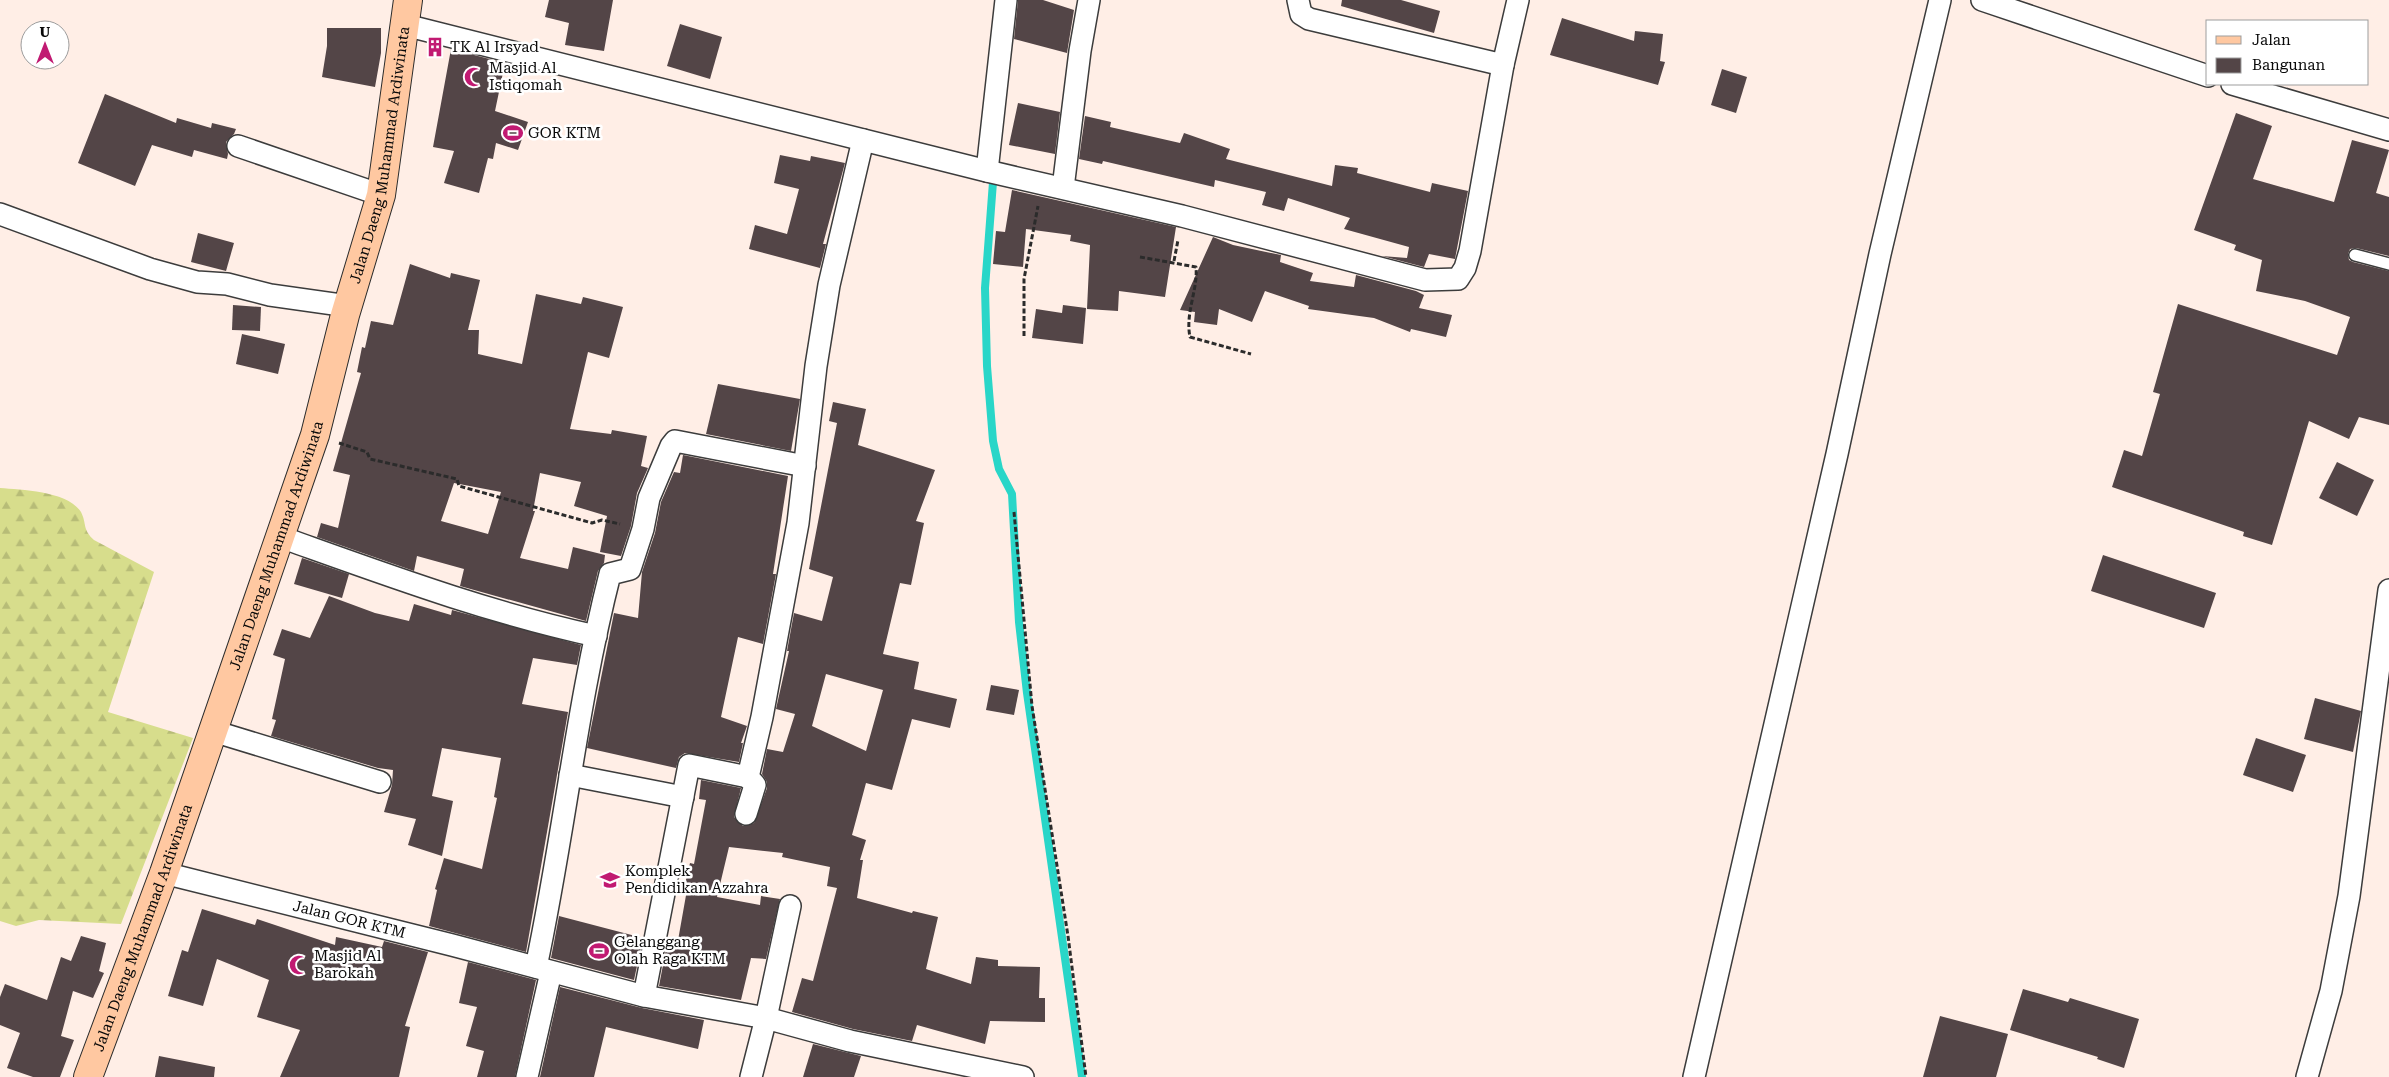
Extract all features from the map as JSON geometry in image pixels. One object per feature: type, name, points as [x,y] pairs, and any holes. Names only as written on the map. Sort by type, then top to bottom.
[{"type":"main road","name":"Jalan Daeng Muhammad Ardiwinata","points":[[88,1077],[164,873],[315,435],[346,311],[381,195],[406,12]]},
{"type":"street","points":[[986,171],[1006,0]]},
{"type":"street","points":[[1063,188],[1080,51],[1089,0]]},
{"type":"street","points":[[1298,0],[1301,14],[1309,19],[1502,65]]},
{"type":"street","points":[[406,12],[864,140],[986,171],[1182,216],[1424,280],[1458,279],[1465,268],[1470,251],[1502,65],[1518,0]]},
{"type":"street","points":[[1694,1077],[1837,454],[1880,254],[1940,0]]},
{"type":"street","points":[[1982,0],[2206,75]]},
{"type":"street","points":[[2235,85],[2389,130]]},
{"type":"street","points":[[748,777],[762,717],[798,523],[816,366],[829,285],[864,140]]},
{"type":"street","points":[[238,146],[381,195]]},
{"type":"street","points":[[0,214],[150,269],[197,282],[227,284],[346,311]]},
{"type":"street","points":[[527,1077],[543,969],[548,907],[570,775],[596,636],[610,574],[630,569],[643,529],[649,498],[675,441],[805,466]]},
{"type":"street","points":[[278,538],[289,540],[452,598],[544,625],[596,636]]},
{"type":"street","points":[[2307,1077],[2332,991],[2350,896],[2389,590]]},
{"type":"street","points":[[213,731],[380,782]]},
{"type":"street","points":[[644,996],[690,765],[748,777],[755,786],[746,814]]},
{"type":"street","points":[[570,775],[683,797]]},
{"type":"street","name":"Jalan GOR KTM","points":[[164,873],[644,996],[766,1018],[850,1041],[1023,1077]]},
{"type":"street","points":[[751,1077],[766,1018],[790,906]]},
{"type":"lane","points":[[2356,255],[2389,264]]},
{"type":"lane","points":[[282,307],[346,311]]},
{"type":"path","points":[[1024,336],[1024,279],[1042,183]]},
{"type":"path","points":[[1140,257],[1196,267],[1197,276],[1188,325],[1190,337],[1251,354]]},
{"type":"path","points":[[315,435],[367,452],[370,459],[457,479],[459,486],[544,511],[592,523],[602,520],[643,529]]},
{"type":"path","points":[[1014,512],[1023,630],[1032,706],[1068,936],[1086,1077]]},
{"type":"green space","points":[[0,488],[44,493],[66,500],[75,505],[81,512],[86,529],[94,540],[154,572],[108,712],[193,738],[121,924],[39,920],[16,926],[0,921]]},
{"type":"building","points":[[549,0],[613,0],[604,51],[565,45],[569,23],[545,17]]},
{"type":"building","points":[[1018,0],[1043,0],[1074,10],[1067,53],[1014,39]]},
{"type":"building","points":[[1342,0],[1401,0],[1440,11],[1434,33],[1341,6]]},
{"type":"building","points":[[1562,18],[1634,41],[1635,31],[1663,34],[1660,61],[1665,62],[1658,85],[1550,55]]},
{"type":"building","points":[[680,24],[722,37],[710,79],[667,66]]},
{"type":"building","points":[[327,28],[381,28],[381,53],[375,87],[322,77],[327,46]]},
{"type":"building","points":[[451,49],[505,63],[495,111],[528,122],[518,150],[496,143],[493,159],[488,158],[479,193],[444,183],[454,151],[433,147]]},
{"type":"building","points":[[1722,69],[1747,77],[1736,113],[1711,105]]},
{"type":"building","points":[[105,94],[176,123],[177,118],[211,128],[212,123],[236,129],[226,142],[227,159],[194,150],[192,157],[152,145],[135,186],[78,163]]},
{"type":"building","points":[[1018,103],[1060,112],[1055,154],[1009,145]]},
{"type":"building","points":[[2236,113],[2272,126],[2253,179],[2334,202],[2352,140],[2389,150],[2376,193],[2389,197],[2389,256],[2356,248],[2350,249],[2348,254],[2349,260],[2353,262],[2389,271],[2389,425],[2359,417],[2349,439],[2309,421],[2272,545],[2243,536],[2244,532],[2112,487],[2124,450],[2142,456],[2160,394],[2153,392],[2178,304],[2337,355],[2350,317],[2305,301],[2256,291],[2262,260],[2234,250],[2236,245],[2194,230]]},
{"type":"building","points":[[1085,116],[1111,122],[1110,127],[1180,143],[1184,133],[1230,149],[1226,159],[1332,186],[1335,165],[1358,168],[1357,173],[1430,192],[1432,183],[1468,191],[1455,259],[1429,254],[1424,267],[1382,256],[1407,258],[1409,247],[1344,229],[1350,218],[1288,198],[1284,211],[1262,205],[1266,192],[1215,180],[1214,187],[1103,161],[1102,164],[1079,159]]},
{"type":"building","points":[[780,155],[810,161],[811,156],[845,163],[823,244],[826,244],[820,268],[749,249],[755,225],[787,234],[799,189],[774,183]]},
{"type":"building","points":[[1012,190],[1176,227],[1165,297],[1119,291],[1118,311],[1087,309],[1090,245],[1070,241],[1071,235],[1026,229],[1023,267],[993,264],[996,231],[1005,232]]},
{"type":"building","points":[[198,233],[234,243],[226,271],[191,262]]},
{"type":"building","points":[[1213,237],[1233,245],[1281,255],[1280,262],[1313,273],[1310,281],[1354,287],[1356,275],[1416,291],[1424,295],[1419,308],[1452,315],[1446,337],[1411,329],[1410,332],[1374,318],[1308,309],[1309,306],[1265,291],[1252,322],[1219,309],[1217,325],[1194,322],[1195,312],[1180,310]]},
{"type":"building","points":[[410,264],[450,278],[451,273],[480,280],[468,330],[479,330],[478,354],[522,364],[536,294],[581,304],[583,297],[623,307],[609,358],[588,352],[570,429],[611,434],[612,430],[647,436],[641,466],[648,468],[637,493],[631,526],[621,556],[600,552],[607,516],[574,506],[581,482],[540,473],[533,511],[535,511],[520,558],[568,569],[573,547],[605,555],[604,563],[598,571],[586,621],[460,586],[464,569],[417,556],[414,571],[317,537],[321,523],[338,528],[350,475],[333,471],[361,373],[357,372],[362,347],[365,348],[371,321],[393,325]],"holes":[[[454,483],[501,492],[488,534],[441,521]]]},
{"type":"building","points":[[233,305],[261,307],[260,331],[232,330]]},
{"type":"building","points":[[1063,305],[1086,308],[1083,344],[1032,338],[1036,309],[1062,313]]},
{"type":"building","points":[[242,334],[285,344],[278,374],[236,364]]},
{"type":"building","points":[[718,384],[800,399],[791,451],[706,434]]},
{"type":"building","points":[[833,402],[866,409],[858,445],[935,470],[916,521],[924,523],[911,585],[900,583],[883,654],[919,662],[914,689],[957,699],[950,728],[912,719],[892,790],[866,783],[852,835],[866,840],[860,860],[863,860],[857,898],[912,913],[913,911],[938,917],[926,969],[971,984],[976,957],[998,960],[998,966],[1040,967],[1039,998],[1045,998],[1045,1022],[990,1021],[985,1044],[917,1025],[912,1041],[853,1029],[792,1012],[802,978],[813,981],[837,888],[827,886],[830,867],[782,857],[783,853],[729,847],[717,897],[760,905],[761,896],[780,899],[766,959],[751,958],[741,1000],[659,986],[667,944],[677,946],[688,884],[685,884],[690,863],[694,864],[706,800],[699,799],[701,780],[741,788],[734,817],[743,826],[754,823],[767,788],[767,782],[762,774],[767,749],[783,752],[795,714],[776,709],[789,651],[787,651],[794,613],[822,621],[833,577],[809,569],[837,423],[829,421]],"holes":[[[826,674],[883,690],[866,751],[812,726]]]},
{"type":"building","points":[[683,455],[788,476],[773,574],[776,574],[763,644],[738,637],[721,717],[747,726],[741,743],[743,743],[739,762],[685,753],[679,757],[676,768],[587,748],[614,613],[638,618],[642,572],[655,533],[661,502],[674,472],[680,473]]},
{"type":"building","points":[[2337,462],[2374,480],[2357,516],[2319,498]]},
{"type":"building","points":[[2103,555],[2216,593],[2204,628],[2091,591]]},
{"type":"building","points":[[302,558],[349,574],[342,598],[294,584]]},
{"type":"building","points":[[329,596],[375,613],[409,621],[414,604],[451,615],[452,610],[581,645],[577,665],[533,658],[522,704],[568,712],[526,952],[429,926],[437,890],[435,889],[444,858],[482,869],[497,798],[494,797],[501,758],[442,748],[432,796],[453,801],[442,856],[408,845],[416,819],[384,812],[392,785],[393,770],[378,768],[271,736],[276,720],[272,719],[285,659],[273,655],[282,629],[310,638]]},
{"type":"building","points":[[991,685],[1019,690],[1014,715],[986,710]]},
{"type":"building","points":[[2315,698],[2361,711],[2353,752],[2304,739]]},
{"type":"building","points":[[2256,738],[2306,755],[2293,792],[2243,775]]},
{"type":"building","points":[[202,909],[255,925],[257,919],[335,945],[336,937],[382,947],[384,941],[428,952],[405,1026],[410,1027],[399,1077],[280,1077],[300,1030],[257,1017],[269,980],[217,959],[203,1006],[168,996],[182,950],[188,952]]},
{"type":"building","name":"Gelanggang Olah Raga KTM","points":[[559,916],[643,938],[634,980],[551,958]]},
{"type":"building","points":[[81,936],[106,943],[99,971],[104,973],[93,998],[73,991],[61,1036],[74,1040],[60,1077],[33,1077],[7,1068],[20,1033],[0,1025],[0,997],[5,984],[47,1000],[61,957],[71,961]]},
{"type":"building","points":[[468,962],[536,980],[515,1077],[477,1077],[484,1051],[466,1046],[477,1007],[459,1003]]},
{"type":"building","points":[[560,987],[642,1008],[704,1020],[698,1049],[606,1027],[594,1077],[540,1077]]},
{"type":"building","points":[[2023,989],[2068,1002],[2070,998],[2139,1019],[2124,1068],[2097,1059],[2098,1057],[2010,1030]]},
{"type":"building","points":[[1940,1016],[2008,1034],[1996,1077],[1923,1077]]},
{"type":"building","points":[[813,1044],[861,1056],[854,1077],[803,1077]]},
{"type":"building","points":[[159,1056],[215,1067],[214,1077],[155,1077]]},
{"type":"waterway","points":[[993,182],[985,288],[987,366],[993,441],[999,469],[1012,494],[1019,622],[1027,693],[1082,1077]]},
{"type":"place","name":"TK Al Irsyad","points":[[435,47]]},
{"type":"place","name":"Masjid Al Istiqomah","points":[[474,77]]},
{"type":"place","name":"GOR KTM","points":[[513,133]]},
{"type":"place","name":"Komplek Pendidikan Azzahra","points":[[610,880]]},
{"type":"place","name":"Gelanggang Olah Raga KTM","points":[[599,951]]},
{"type":"place","name":"Masjid Al Barokah","points":[[299,965]]}]
